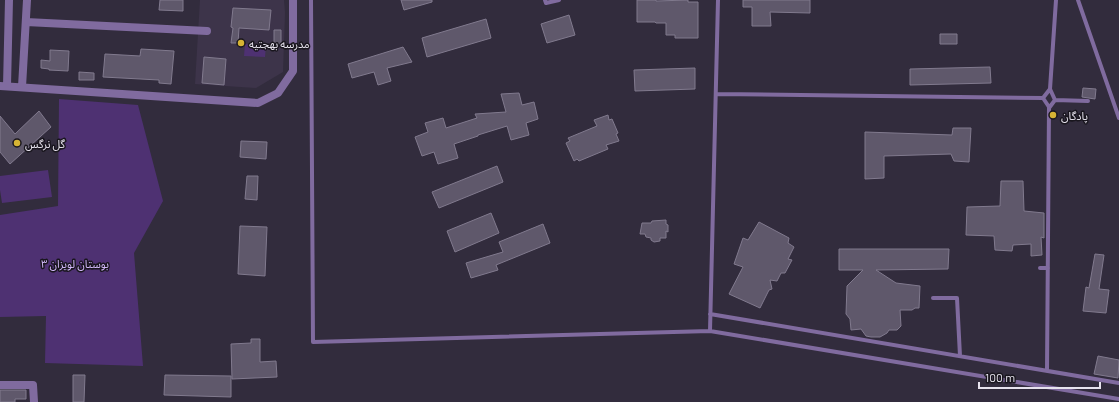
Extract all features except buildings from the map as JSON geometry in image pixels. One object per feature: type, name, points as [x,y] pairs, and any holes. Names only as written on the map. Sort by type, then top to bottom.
[{"type":"street","points":[[9,0],[4,86],[258,103],[278,93],[293,71],[293,0]]},
{"type":"street","points":[[22,87],[27,0]]},
{"type":"street","points":[[26,22],[206,31]]},
{"type":"street","points":[[0,385],[33,385],[34,402]]},
{"type":"lane","points":[[312,0],[313,342],[710,331],[1119,399]]},
{"type":"lane","points":[[545,0],[546,3],[559,0]]},
{"type":"lane","points":[[710,331],[718,0]]},
{"type":"lane","points":[[1055,100],[1050,89],[1056,0]]},
{"type":"lane","points":[[1078,0],[1119,118]]},
{"type":"lane","points":[[1043,98],[1050,89]]},
{"type":"lane","points":[[716,94],[1043,98]]},
{"type":"lane","points":[[1043,98],[1049,108],[1047,371]]},
{"type":"lane","points":[[1055,100],[1088,101]]},
{"type":"lane","points":[[1049,108],[1055,100]]},
{"type":"lane","points":[[1040,268],[1048,268]]},
{"type":"lane","points":[[934,298],[957,298],[960,356]]},
{"type":"lane","points":[[710,314],[1119,383]]},
{"type":"shaded area","name":"مدرسه بهجتیه","points":[[200,0],[284,0],[283,72],[256,88],[195,84]]},
{"type":"green space","points":[[245,44],[266,46],[265,57],[244,56]]},
{"type":"green space","name":"بوستان لویزان ۳","points":[[59,99],[138,105],[163,201],[134,253],[143,366],[45,363],[46,316],[0,317],[0,215],[58,206]]},
{"type":"green space","points":[[48,170],[52,197],[2,203],[0,176]]},
{"type":"place","name":"مدرسه بهجتیه","points":[[241,43]]},
{"type":"place","name":"پادگان","points":[[1053,115]]},
{"type":"place","name":"گل نرگس","points":[[17,143]]}]
